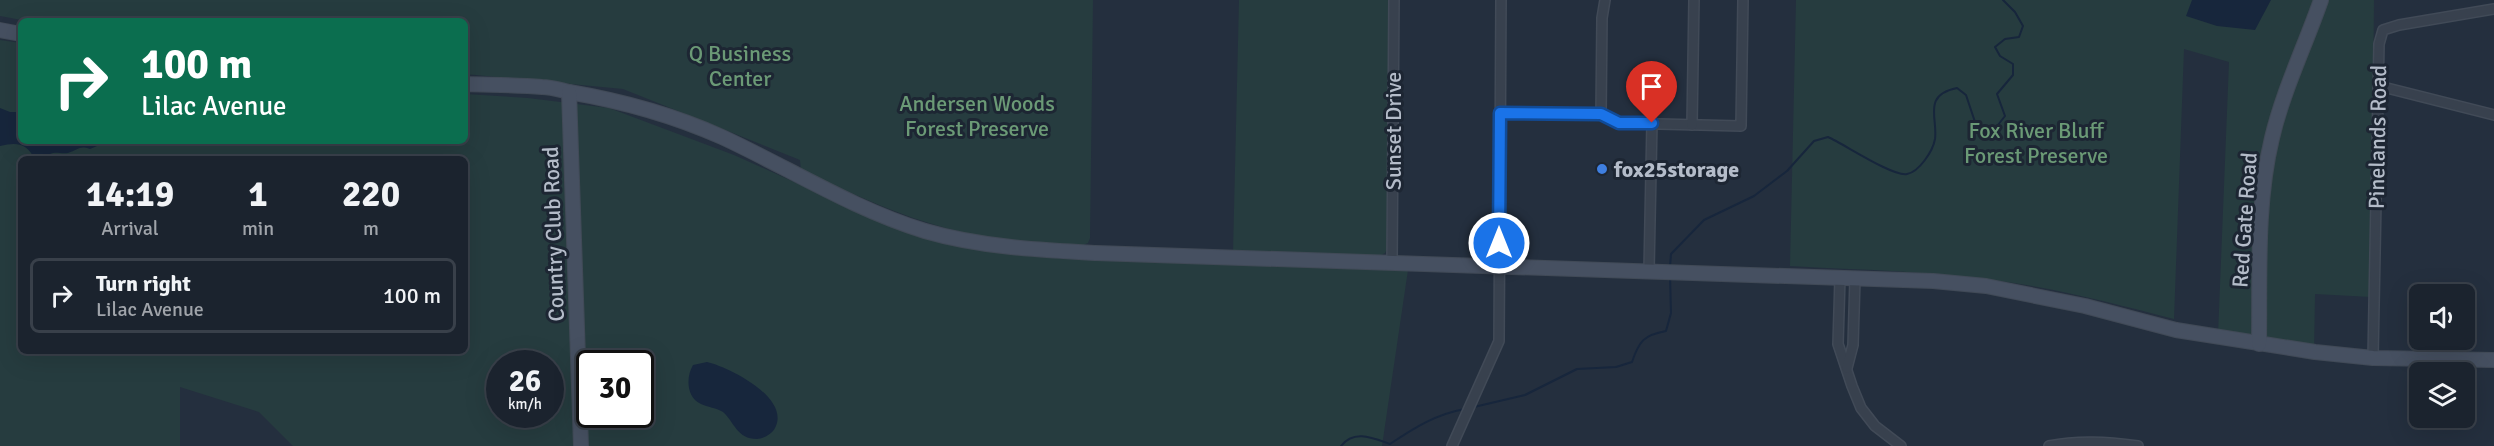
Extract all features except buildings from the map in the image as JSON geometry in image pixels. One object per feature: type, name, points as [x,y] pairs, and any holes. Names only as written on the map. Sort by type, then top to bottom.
[{"type":"main road","name":"Red Gate Road","points":[[2259,344],[2265,171],[2285,94],[2321,0]]},
{"type":"main road","points":[[0,30],[18,33]]},
{"type":"main road","points":[[468,84],[544,87],[650,110],[721,137],[798,177],[887,217],[957,239],[1071,252],[1933,281],[1986,286],[2085,306],[2176,330],[2259,344],[2373,358],[2494,360]]},
{"type":"main road","name":"Country Club Road","points":[[569,92],[581,446]]},
{"type":"street","name":"Sunset Drive","points":[[1392,262],[1394,0]]},
{"type":"street","points":[[1452,446],[1499,340],[1501,0]]},
{"type":"street","points":[[1601,114],[1605,0]]},
{"type":"street","points":[[1692,125],[1694,0]]},
{"type":"street","points":[[1500,113],[1601,114],[1619,123],[1741,125],[1743,0]]},
{"type":"street","name":"Pinelands Road","points":[[2373,358],[2379,44],[2383,30],[2399,25],[2494,9]]},
{"type":"street","points":[[2379,86],[2494,116]]},
{"type":"street","points":[[1652,123],[1654,270]]},
{"type":"street","points":[[1840,278],[1839,344],[1861,408],[1875,426],[1900,446]]},
{"type":"street","points":[[1847,368],[1852,345],[1855,279]]},
{"type":"street","points":[[2049,446],[2090,441],[2138,446]]},
{"type":"green space","points":[[0,0],[1093,0],[1090,238],[1088,243],[1083,245],[1007,240],[935,225],[867,200],[801,170],[800,160],[623,89],[468,74],[468,18],[18,19],[0,16]]},
{"type":"green space","points":[[1239,0],[1392,0],[1388,247],[1380,256],[1233,252]]},
{"type":"green space","name":"Fox River Bluff Forest Preserve","points":[[1796,0],[2374,0],[2371,297],[2315,294],[2314,351],[2218,335],[2229,62],[2184,49],[2174,319],[2109,302],[2022,284],[1922,273],[1790,266]]},
{"type":"green space","points":[[0,40],[18,43],[18,144],[468,144],[468,94],[528,98],[609,108],[734,155],[865,214],[1029,255],[1408,270],[1382,446],[293,446],[259,412],[180,387],[180,446],[0,446]]},
{"type":"water","points":[[2192,0],[2271,0],[2255,30],[2217,26],[2186,16]]},
{"type":"water","points":[[0,108],[18,112],[18,144],[97,144],[90,149],[81,148],[68,153],[53,153],[46,156],[33,156],[20,145],[0,146]]},
{"type":"water","points":[[707,362],[742,377],[766,395],[778,417],[772,432],[759,439],[745,436],[737,430],[723,412],[703,405],[692,397],[688,381],[693,365]]},
{"type":"waterway","points":[[1670,267],[1671,254],[1704,220],[1754,196],[1787,171],[1814,141],[1828,137],[1891,170],[1907,174],[1925,160],[1934,144],[1935,102],[1946,91],[1957,88],[1966,95],[1976,125],[1994,130],[2005,116],[1997,94],[2013,75],[2013,64],[2000,56],[1995,47],[2005,39],[2019,37],[2023,26],[2015,12],[2003,0]]},
{"type":"waterway","points":[[1474,407],[1525,395],[1577,369],[1616,367],[1632,362],[1643,340],[1666,331],[1671,313],[1670,276]]},
{"type":"waterway","points":[[1341,446],[1358,436],[1390,444],[1435,418],[1465,409]]},
{"type":"place","name":"fox25storage","points":[[1602,169]]},
{"type":"route","points":[[1499,243],[1500,113],[1601,114],[1619,123],[1652,123]]},
{"type":"park label","name":"Q Business Center","points":[[740,66]]},
{"type":"park label","name":"Andersen Woods Forest Preserve","points":[[977,116]]}]
